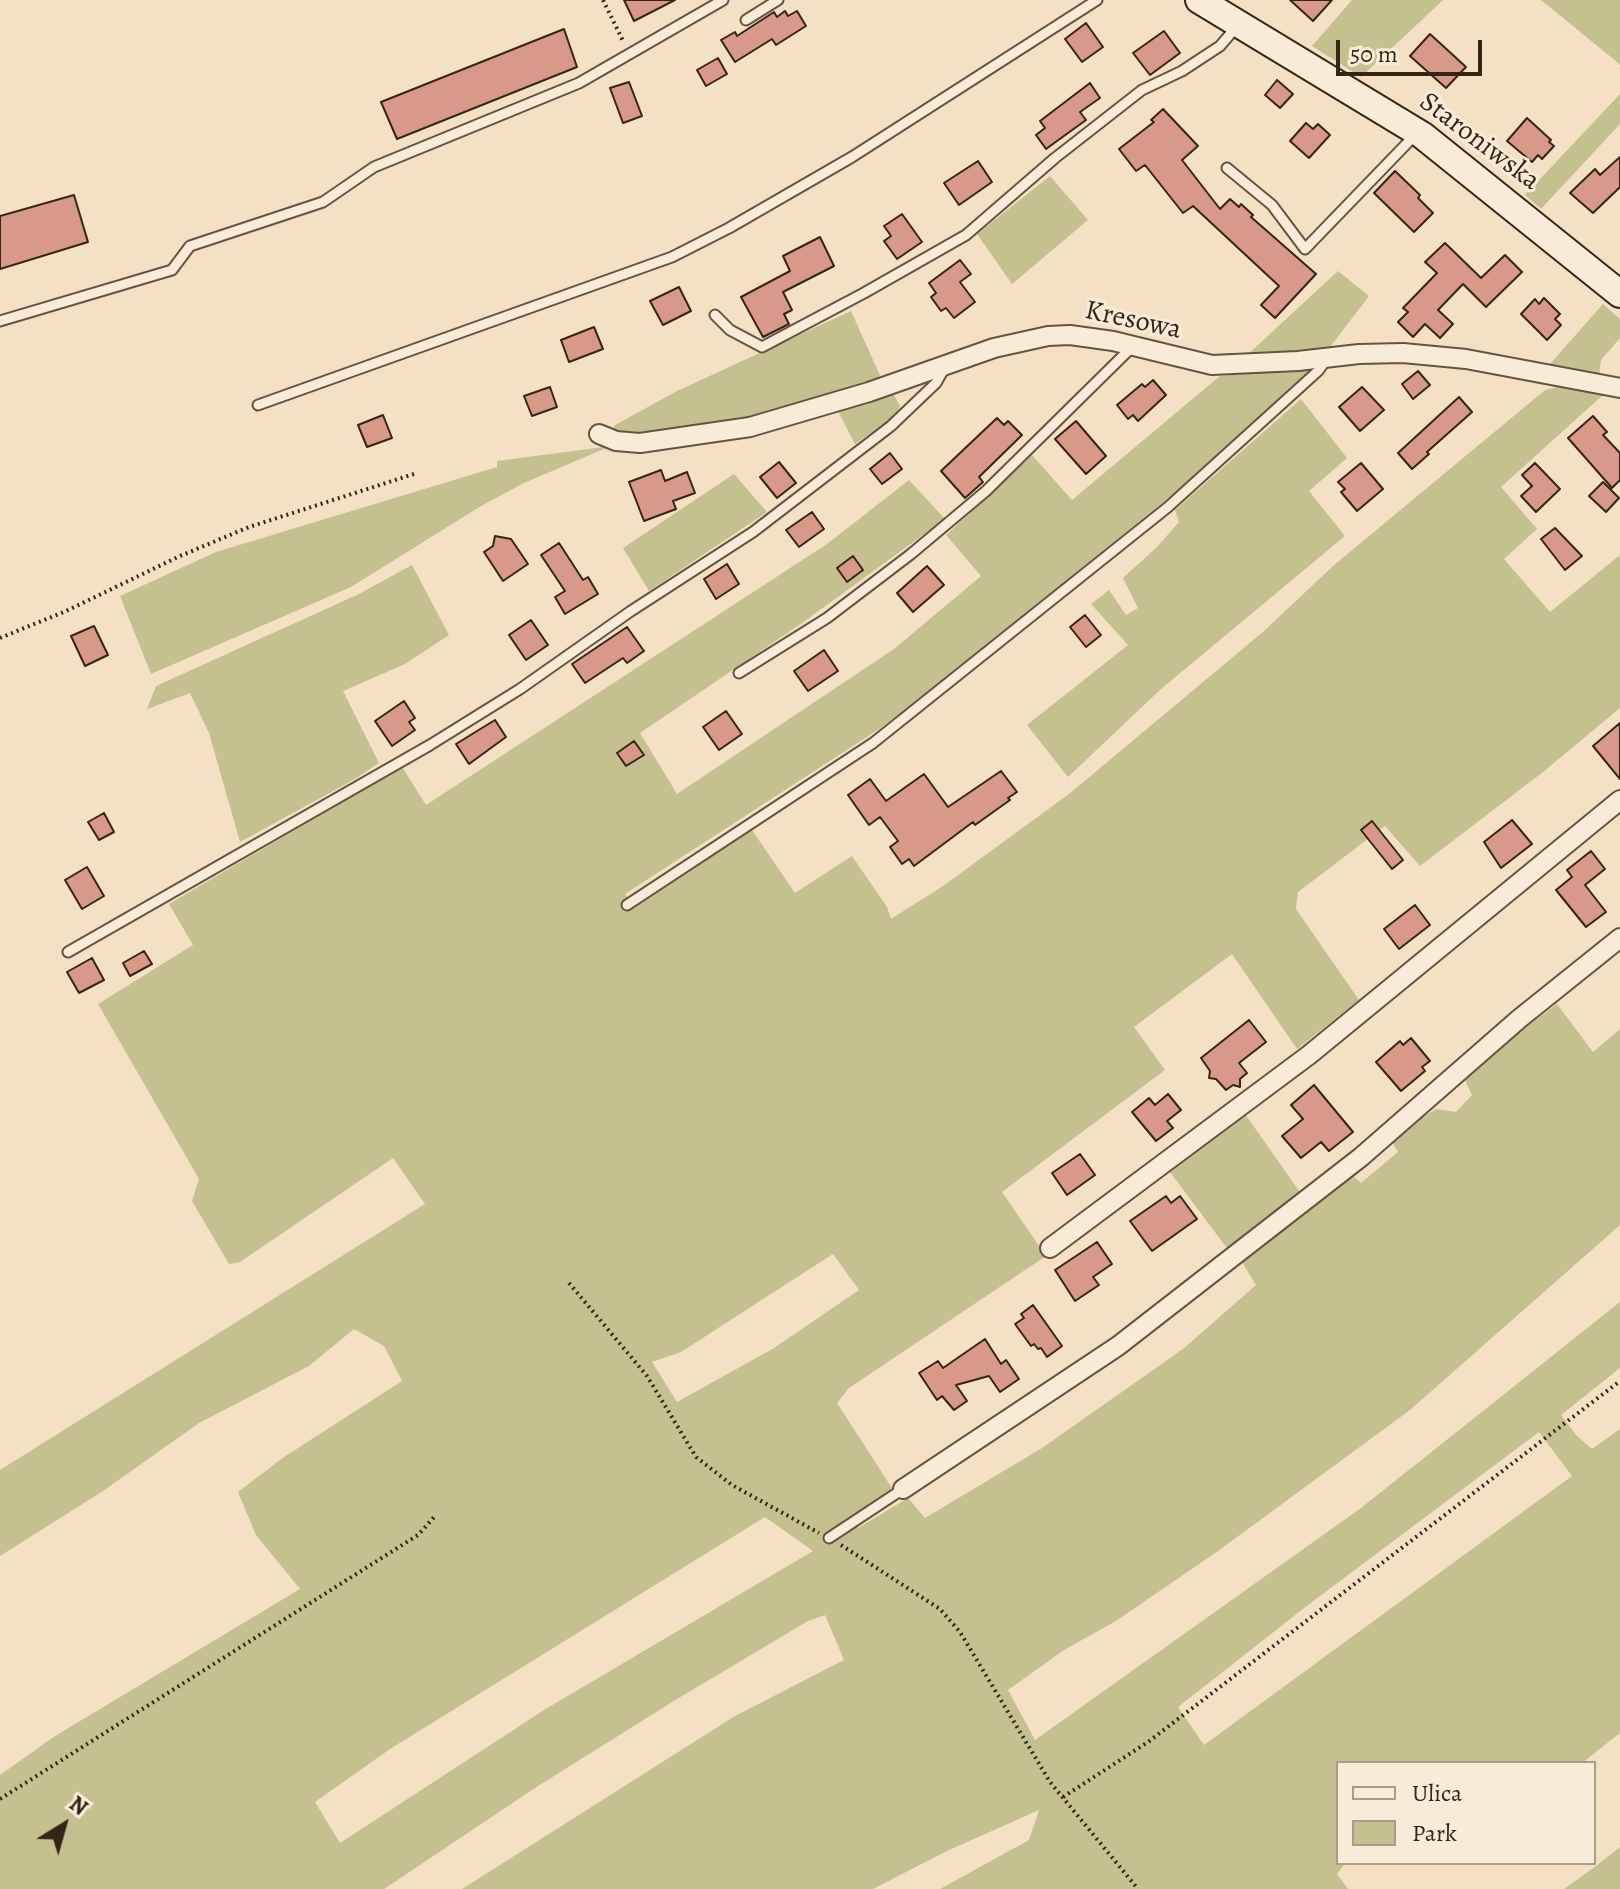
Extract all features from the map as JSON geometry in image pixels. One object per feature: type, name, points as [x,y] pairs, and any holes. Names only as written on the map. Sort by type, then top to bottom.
[{"type":"street","name":"Staroniwska","points":[[1199,0],[1418,132],[1620,294]]},
{"type":"street","name":"Kresowa","points":[[599,434],[616,441],[640,443],[750,427],[869,392],[994,348],[1048,336],[1089,337],[1212,365],[1403,353],[1455,358],[1620,388]]},
{"type":"street","points":[[1050,1248],[1309,1055],[1620,800]]},
{"type":"street","points":[[903,1489],[1118,1346],[1361,1157],[1519,1019],[1620,938]]},
{"type":"lane","points":[[0,321],[172,270],[190,246],[323,202],[374,167],[579,83],[723,0]]},
{"type":"lane","points":[[746,20],[778,0]]},
{"type":"lane","points":[[258,405],[672,257],[852,157],[1097,0]]},
{"type":"lane","points":[[715,315],[730,330],[762,347],[864,293],[966,235],[1055,158],[1142,90],[1182,71],[1243,27]]},
{"type":"lane","points":[[1227,168],[1272,205],[1305,249],[1418,132]]},
{"type":"lane","points":[[739,673],[827,618],[911,554],[986,491],[1133,346]]},
{"type":"lane","points":[[627,905],[873,743],[1168,507],[1318,371],[1328,357]]},
{"type":"lane","points":[[68,952],[430,745],[520,689],[631,611],[753,532],[891,426],[936,383],[947,365]]},
{"type":"lane","points":[[829,1538],[903,1489]]},
{"type":"path","points":[[603,0],[625,43],[634,38]]},
{"type":"path","points":[[0,638],[249,527],[414,474]]},
{"type":"path","points":[[569,1283],[647,1376],[696,1457],[732,1485],[829,1538],[940,1609],[960,1632],[1050,1782],[1138,1889]]},
{"type":"path","points":[[1063,1797],[1148,1742],[1620,1381]]},
{"type":"path","points":[[0,1799],[418,1535],[435,1516]]},
{"type":"green space","points":[[1352,0],[1443,0],[1361,77],[1312,46]]},
{"type":"green space","points":[[1541,0],[1620,0],[1620,65],[1617,62]]},
{"type":"green space","points":[[1620,94],[1620,124],[1541,209],[1525,195]]},
{"type":"green space","points":[[1050,176],[1088,220],[1012,284],[977,234]]},
{"type":"green space","points":[[1338,271],[1369,296],[1330,347],[1245,357]]},
{"type":"green space","points":[[1603,304],[1620,319],[1620,338],[1601,360],[1599,375],[1550,364]]},
{"type":"green space","points":[[851,311],[882,380],[820,403],[673,433],[611,433],[615,425],[677,391]]},
{"type":"green space","points":[[1313,368],[1177,491],[928,692],[879,729],[625,894],[635,908],[752,830],[795,893],[852,856],[887,907],[891,919],[943,886],[1069,794],[1264,631],[1333,566],[1545,390],[1562,386],[1604,394],[1501,487],[1537,529],[1504,559],[1550,612],[1620,555],[1620,708],[1543,772],[1420,866],[1385,826],[1298,892],[1296,909],[1359,1000],[1297,1049],[1232,954],[1134,1027],[1165,1070],[1002,1192],[1046,1256],[849,1388],[837,1403],[892,1488],[853,1516],[858,1528],[908,1498],[925,1518],[1042,1448],[1183,1349],[1256,1285],[1242,1262],[1351,1174],[1361,1183],[1398,1152],[1391,1140],[1412,1124],[1436,1109],[1456,1112],[1472,1095],[1465,1080],[1505,1043],[1557,1004],[1593,1052],[1620,1029],[1620,1225],[1410,1410],[1218,1551],[1116,1621],[1064,1650],[1008,1690],[1035,1740],[1361,1508],[1620,1302],[1620,1368],[1561,1415],[1592,1449],[1620,1429],[1620,1733],[1585,1761],[1336,1761],[1336,1865],[1344,1865],[1337,1874],[1348,1889],[940,1889],[1029,1840],[1039,1810],[947,1851],[873,1889],[462,1889],[735,1716],[844,1660],[825,1615],[808,1621],[677,1699],[538,1786],[384,1889],[0,1889],[0,1775],[55,1736],[300,1589],[256,1535],[238,1492],[284,1457],[402,1381],[384,1346],[354,1329],[309,1366],[199,1423],[103,1491],[0,1556],[0,1470],[425,1204],[393,1158],[240,1262],[229,1264],[192,1201],[199,1179],[98,1004],[193,945],[169,904],[402,767],[426,805],[827,544],[909,480],[945,519],[802,623],[640,733],[677,794],[894,649],[981,576],[946,535],[1032,455],[1072,500],[1220,376]],"holes":[[[833,1254],[859,1290],[774,1348],[677,1402],[652,1362],[681,1352]],[[1539,1432],[1572,1476],[1204,1745],[1178,1707]],[[765,1517],[813,1551],[544,1710],[340,1843],[315,1802],[390,1749]]]},
{"type":"green space","points":[[886,393],[894,395],[900,406],[896,415],[855,444],[838,411]]},
{"type":"green space","points":[[1301,399],[1347,458],[1309,491],[1345,536],[1161,689],[1068,777],[1027,725],[1128,645],[1091,604],[1109,590],[1126,615],[1138,608],[1123,578],[1179,522],[1175,510]]},
{"type":"green space","points":[[611,446],[524,483],[481,506],[351,587],[151,674],[120,596],[216,552],[497,467],[497,461]]},
{"type":"green space","points":[[734,474],[767,512],[649,591],[623,548]]},
{"type":"green space","points":[[412,565],[449,635],[405,664],[343,691],[379,763],[240,842],[209,733],[190,693],[147,709],[156,686],[359,594]]},
{"type":"green space","points":[[1245,1114],[1302,1195],[1229,1251],[1170,1172]]},
{"type":"green space","points":[[1620,1847],[1620,1889],[1564,1889],[1596,1866]]},
{"type":"building","points":[[624,0],[675,0],[634,21]]},
{"type":"building","points":[[1290,0],[1332,0],[1313,21]]},
{"type":"building","points":[[785,11],[788,16],[797,11],[806,26],[776,45],[772,39],[735,62],[721,40],[735,32],[737,36],[774,12],[777,17]]},
{"type":"building","points":[[1086,23],[1103,47],[1082,62],[1065,39]]},
{"type":"building","points":[[564,29],[577,67],[397,139],[381,102]]},
{"type":"building","points":[[1164,31],[1180,53],[1150,75],[1133,53]]},
{"type":"building","points":[[1430,34],[1466,67],[1446,88],[1410,56]]},
{"type":"building","points":[[718,58],[727,74],[706,86],[697,70]]},
{"type":"building","points":[[1277,80],[1293,94],[1280,108],[1265,95]]},
{"type":"building","points":[[629,82],[642,116],[623,123],[610,88]]},
{"type":"building","points":[[1090,83],[1100,98],[1080,112],[1086,120],[1046,149],[1036,135],[1045,128],[1040,121]]},
{"type":"building","points":[[1163,109],[1198,146],[1182,160],[1220,209],[1230,199],[1239,207],[1241,204],[1253,215],[1251,217],[1316,274],[1275,318],[1261,305],[1279,286],[1193,206],[1183,213],[1145,165],[1136,171],[1119,149],[1154,122],[1151,120]]},
{"type":"building","points":[[1527,118],[1554,146],[1542,159],[1538,155],[1532,162],[1507,141]]},
{"type":"building","points":[[1306,123],[1313,129],[1318,124],[1330,135],[1309,158],[1290,141]]},
{"type":"building","points":[[1620,157],[1620,187],[1593,213],[1570,193],[1595,169],[1600,175]]},
{"type":"building","points":[[978,161],[992,182],[959,205],[944,183]]},
{"type":"building","points":[[1395,171],[1420,195],[1418,198],[1433,213],[1414,232],[1374,193]]},
{"type":"building","points":[[74,195],[88,242],[0,269],[0,216]]},
{"type":"building","points":[[902,214],[922,242],[897,259],[884,241],[891,236],[884,226]]},
{"type":"building","points":[[820,237],[834,266],[783,292],[792,310],[784,314],[789,324],[763,337],[741,297],[790,271],[783,256]]},
{"type":"building","points":[[1445,243],[1481,278],[1505,255],[1522,272],[1486,307],[1463,284],[1438,310],[1453,324],[1440,338],[1425,324],[1413,337],[1398,322],[1408,312],[1403,308],[1437,273],[1425,262]]},
{"type":"building","points":[[960,260],[971,274],[960,282],[975,302],[954,318],[946,308],[941,311],[931,297],[936,293],[929,283]]},
{"type":"building","points":[[679,287],[691,311],[663,325],[650,301]]},
{"type":"building","points":[[1544,298],[1560,314],[1555,319],[1561,325],[1547,340],[1521,314],[1535,299],[1539,304]]},
{"type":"building","points":[[594,327],[603,349],[569,362],[561,340]]},
{"type":"building","points":[[1418,371],[1430,385],[1413,399],[1402,384]]},
{"type":"building","points":[[1153,380],[1166,395],[1138,421],[1133,415],[1128,419],[1117,405],[1142,384],[1145,387]]},
{"type":"building","points":[[550,387],[557,407],[532,416],[524,396]]},
{"type":"building","points":[[1362,387],[1384,410],[1360,431],[1339,407]]},
{"type":"building","points":[[1459,397],[1472,412],[1412,469],[1398,453]]},
{"type":"building","points":[[383,415],[392,438],[367,447],[358,425]]},
{"type":"building","points":[[1593,416],[1607,432],[1603,435],[1620,453],[1620,480],[1612,488],[1568,438]]},
{"type":"building","points":[[997,418],[1004,425],[1008,421],[1022,435],[979,477],[983,482],[965,498],[941,471]]},
{"type":"building","points":[[1076,421],[1106,456],[1086,474],[1055,439]]},
{"type":"building","points":[[890,453],[902,469],[882,484],[870,469]]},
{"type":"building","points":[[779,462],[796,483],[777,498],[760,477]]},
{"type":"building","points":[[1361,463],[1383,489],[1357,511],[1341,492],[1345,489],[1338,482]]},
{"type":"building","points":[[1535,463],[1560,489],[1536,512],[1521,496],[1532,486],[1522,475]]},
{"type":"building","points":[[661,470],[665,481],[687,472],[695,493],[673,501],[676,509],[644,521],[629,482]]},
{"type":"building","points":[[1603,482],[1619,498],[1606,512],[1589,496]]},
{"type":"building","points":[[812,512],[824,529],[799,547],[786,530]]},
{"type":"building","points":[[1555,528],[1582,556],[1565,570],[1541,539]]},
{"type":"building","points":[[495,536],[511,539],[528,564],[503,581],[484,552],[493,546]]},
{"type":"building","points":[[559,543],[583,580],[588,577],[598,594],[565,614],[555,597],[565,591],[541,555]]},
{"type":"building","points":[[853,556],[863,570],[847,582],[837,568]]},
{"type":"building","points":[[727,564],[739,584],[716,599],[704,579]]},
{"type":"building","points":[[927,566],[944,585],[913,612],[897,593]]},
{"type":"building","points":[[1085,615],[1101,635],[1086,647],[1070,627]]},
{"type":"building","points":[[531,620],[548,645],[526,660],[509,635]]},
{"type":"building","points":[[94,626],[108,655],[85,666],[71,636]]},
{"type":"building","points":[[627,627],[644,651],[627,663],[623,658],[585,683],[572,664]]},
{"type":"building","points":[[824,650],[838,671],[808,691],[794,671]]},
{"type":"building","points":[[404,701],[415,718],[409,722],[415,730],[392,746],[375,721]]},
{"type":"building","points":[[726,711],[742,734],[719,750],[703,727]]},
{"type":"building","points":[[495,720],[506,737],[469,764],[456,744]]},
{"type":"building","points":[[1620,723],[1620,779],[1593,746]]},
{"type":"building","points":[[634,741],[644,755],[626,766],[617,753]]},
{"type":"building","points":[[1001,771],[1017,792],[1008,798],[1010,800],[975,825],[973,822],[914,866],[909,859],[902,864],[890,847],[898,841],[880,817],[869,825],[848,795],[870,779],[886,801],[924,774],[948,807]]},
{"type":"building","points":[[104,813],[114,832],[99,840],[88,822]]},
{"type":"building","points":[[1512,820],[1532,844],[1501,868],[1484,842]]},
{"type":"building","points":[[1372,821],[1403,860],[1392,869],[1361,830]]},
{"type":"building","points":[[1591,851],[1605,869],[1585,885],[1606,912],[1586,927],[1556,890],[1572,877],[1567,870]]},
{"type":"building","points":[[87,867],[104,896],[82,909],[65,880]]},
{"type":"building","points":[[1415,905],[1430,925],[1399,949],[1384,929]]},
{"type":"building","points":[[144,951],[152,964],[130,976],[123,963]]},
{"type":"building","points":[[92,958],[104,980],[79,993],[67,972]]},
{"type":"building","points":[[1249,1020],[1266,1042],[1239,1063],[1247,1073],[1240,1079],[1240,1087],[1233,1085],[1226,1090],[1216,1079],[1209,1078],[1210,1071],[1201,1058]]},
{"type":"building","points":[[1411,1038],[1430,1061],[1422,1067],[1425,1071],[1401,1091],[1376,1062],[1400,1041],[1403,1045]]},
{"type":"building","points":[[1314,1085],[1353,1132],[1329,1151],[1321,1142],[1301,1158],[1282,1136],[1303,1119],[1291,1105]]},
{"type":"building","points":[[1168,1094],[1181,1110],[1167,1121],[1173,1128],[1156,1141],[1132,1112],[1149,1098],[1155,1105]]},
{"type":"building","points":[[1080,1154],[1095,1175],[1067,1195],[1052,1173]]},
{"type":"building","points":[[1166,1196],[1171,1203],[1180,1196],[1197,1219],[1152,1251],[1130,1221]]},
{"type":"building","points":[[1097,1242],[1112,1264],[1093,1277],[1099,1285],[1075,1301],[1055,1270]]},
{"type":"building","points":[[1033,1305],[1062,1346],[1047,1357],[1041,1348],[1034,1344],[1031,1346],[1015,1324],[1024,1318],[1021,1314]]},
{"type":"building","points":[[985,1339],[1001,1364],[1006,1360],[1019,1379],[1000,1392],[989,1376],[956,1385],[967,1401],[954,1410],[942,1396],[937,1400],[919,1373],[938,1361],[943,1368]]}]
